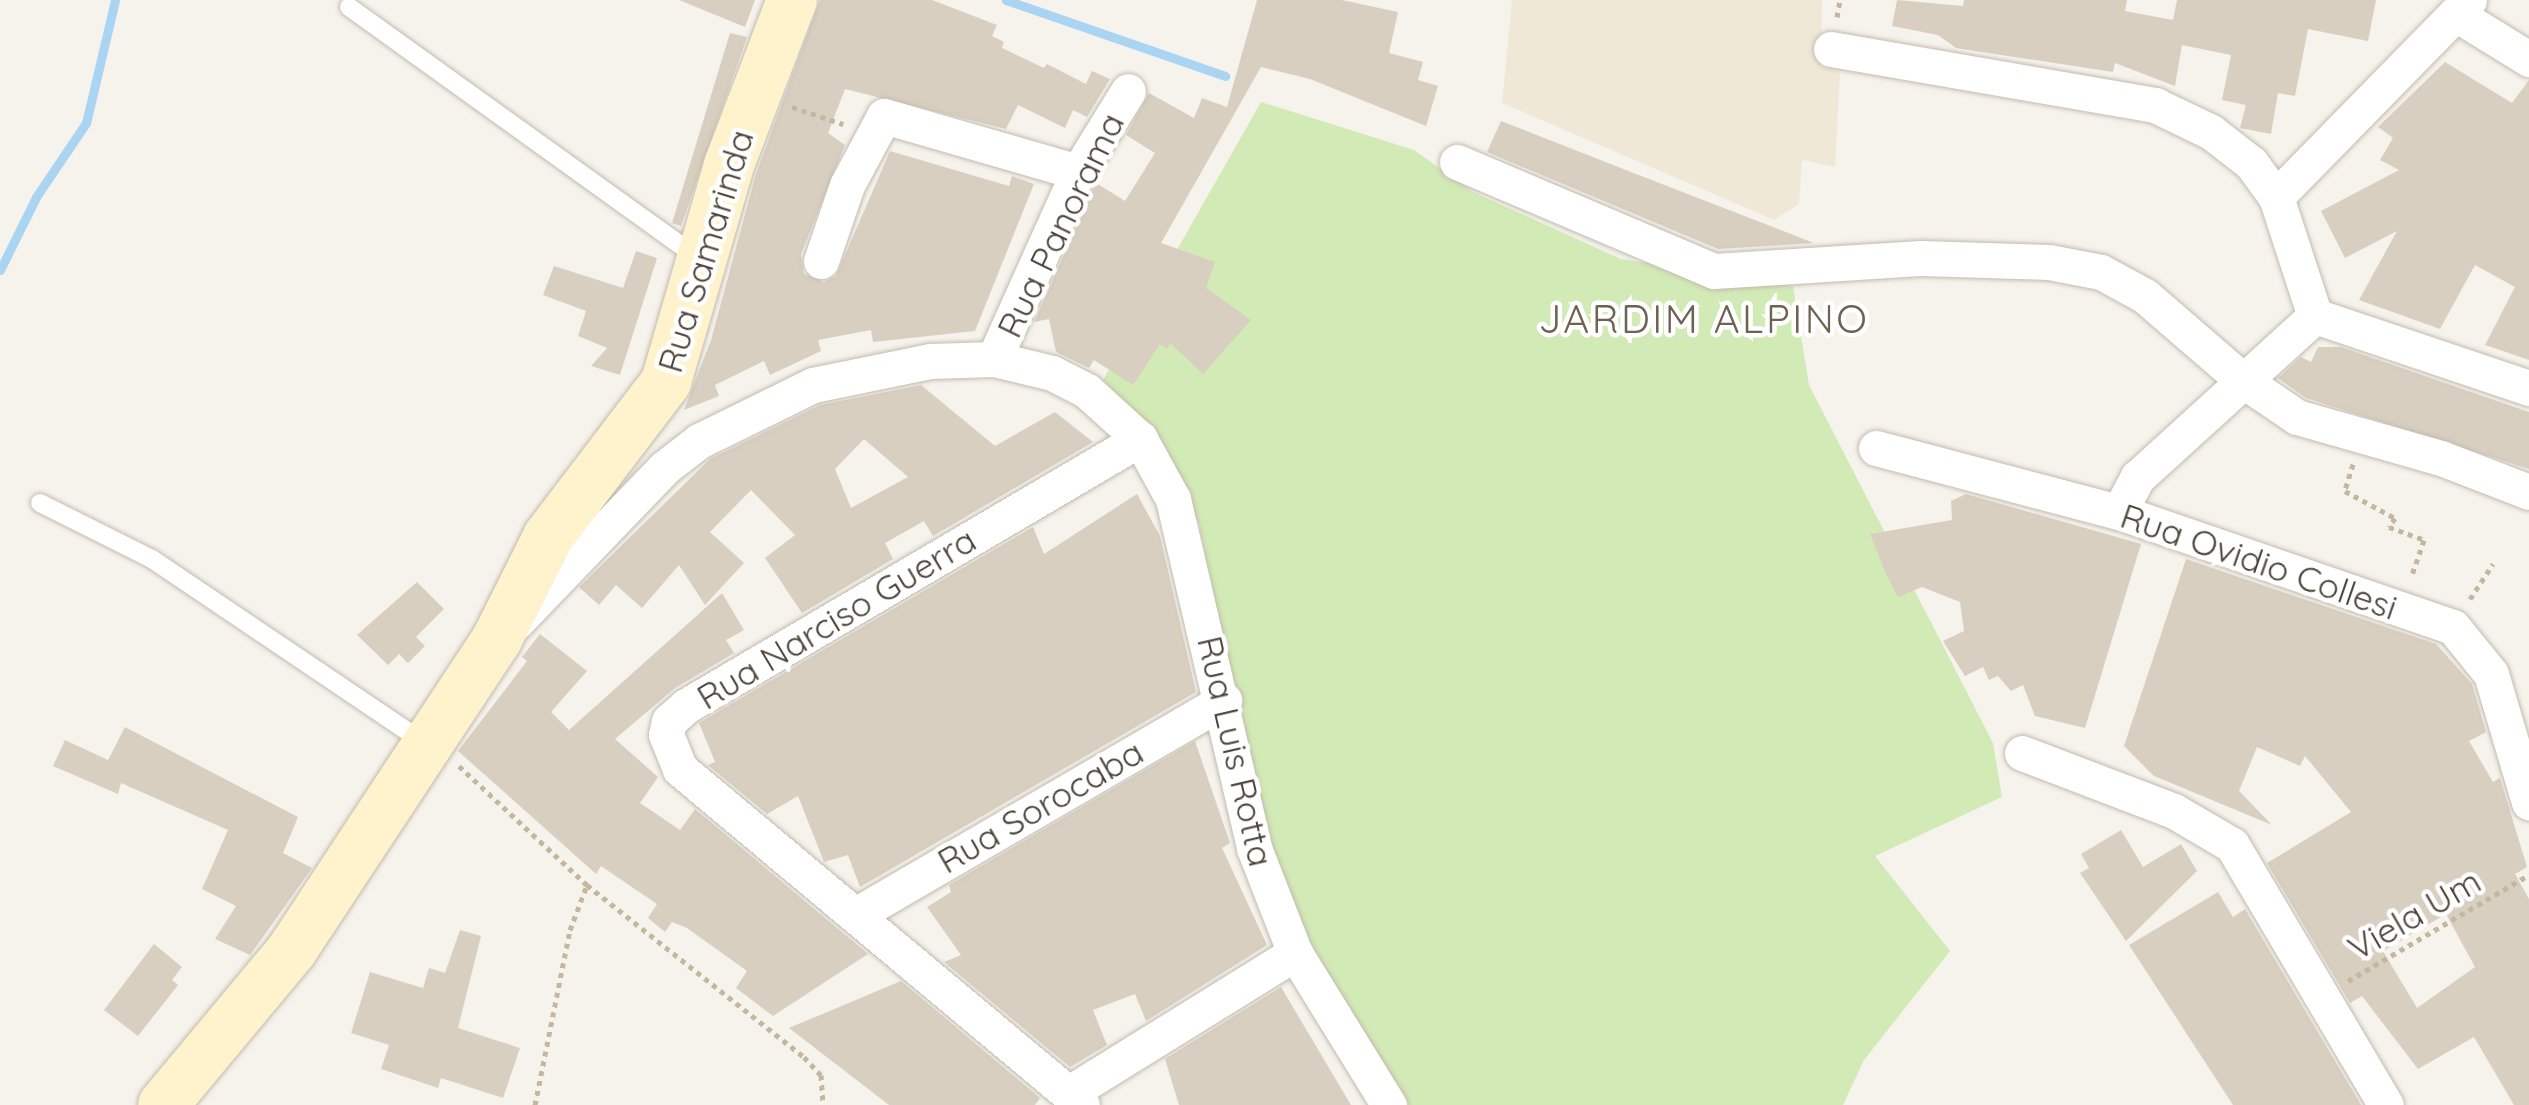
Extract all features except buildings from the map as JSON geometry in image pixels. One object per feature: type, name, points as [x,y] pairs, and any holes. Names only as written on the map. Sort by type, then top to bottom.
[{"type":"main road","name":"Rua Samarinda","points":[[163,1105],[292,950],[497,639],[548,536],[666,382],[756,95],[792,0]]},
{"type":"street","points":[[2276,196],[2462,7],[2529,59]]},
{"type":"street","points":[[1831,50],[2156,104],[2211,132],[2250,162],[2276,196],[2315,316]]},
{"type":"street","name":"Rua Panorama","points":[[994,359],[1078,172],[1128,91]]},
{"type":"street","points":[[821,261],[876,122],[894,115],[1078,172]]},
{"type":"street","points":[[1457,162],[1714,271],[1922,258],[2049,262],[2101,272],[2145,296],[2240,379],[2296,416],[2358,432],[2529,492]]},
{"type":"street","points":[[2119,512],[2138,476],[2240,379],[2315,316]]},
{"type":"street","points":[[2315,316],[2529,388]]},
{"type":"street","points":[[497,639],[573,570],[648,482],[699,441],[813,385],[930,360],[994,359],[1052,373],[1086,390],[1140,438]]},
{"type":"street","name":"Rua Luis Rotta","points":[[1140,438],[1186,532],[1254,848],[1294,953],[1389,1105]]},
{"type":"street","name":"Rua Narciso Guerra","points":[[1076,1098],[678,767],[667,746],[669,721],[1140,438]]},
{"type":"street","name":"Rua Ovidio Collesi","points":[[1876,448],[2119,512],[2453,626]]},
{"type":"street","points":[[2453,626],[2491,674],[2529,802]]},
{"type":"street","name":"Rua Sorocaba","points":[[857,914],[1224,700]]},
{"type":"street","points":[[2022,752],[2218,834],[2244,862],[2386,1105]]},
{"type":"street","points":[[1076,1098],[1294,953]]},
{"type":"lane","points":[[349,7],[489,102],[703,262]]},
{"type":"lane","points":[[40,504],[152,559],[430,746]]},
{"type":"path","points":[[756,95],[871,133]]},
{"type":"path","points":[[2358,432],[2342,487],[2394,518],[2389,527],[2424,540],[2400,610]]},
{"type":"path","points":[[2453,626],[2493,564]]},
{"type":"path","points":[[430,746],[587,885],[804,1057],[821,1075],[823,1105]]},
{"type":"path","name":"Viela Um","points":[[2324,996],[2529,874]]},
{"type":"path","points":[[535,1105],[570,930],[587,885]]},
{"type":"shaded area","points":[[1512,0],[1822,0],[1821,67],[1840,72],[1835,167],[1802,160],[1799,204],[1774,220],[1502,103]]},
{"type":"green space","points":[[1261,102],[1414,150],[1473,192],[1621,259],[1793,286],[1809,385],[1993,743],[2002,797],[1875,856],[1950,951],[1864,1060],[1843,1105],[1409,1105],[1308,942],[1267,846],[1199,524],[1159,437],[1103,380]]},
{"type":"waterway","points":[[0,270],[36,197],[86,123],[115,0]]},
{"type":"waterway","points":[[1006,0],[1225,76]]},
{"type":"district","name":"JARDIM ALPINO","points":[[1704,318]]}]
